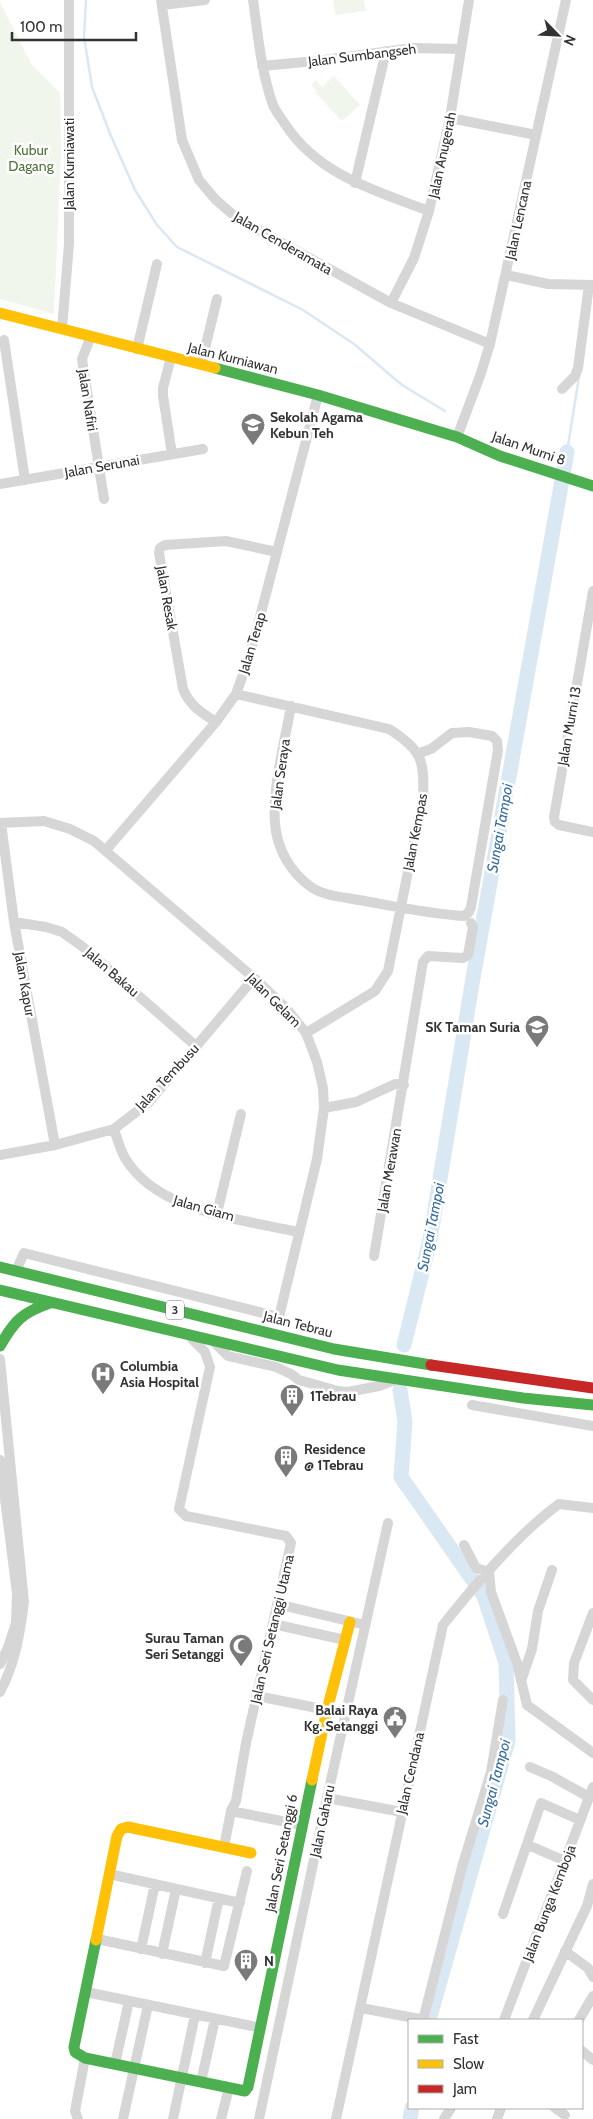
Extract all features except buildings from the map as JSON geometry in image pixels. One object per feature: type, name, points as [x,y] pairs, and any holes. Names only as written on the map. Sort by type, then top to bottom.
[{"type":"main road","name":"Jalan Kurniawan","points":[[0,312],[458,432]]},
{"type":"main road","name":"Jalan Murni 8","points":[[458,432],[500,456],[593,486]]},
{"type":"main road","name":"Jalan Tebrau","points":[[1,1267],[334,1349],[593,1388]]},
{"type":"main road","points":[[0,1282],[89,1304],[111,1317]]},
{"type":"main road","name":"3","points":[[0,1290],[338,1370],[523,1398],[593,1405]]},
{"type":"main road","points":[[0,1346],[15,1321],[22,1314],[50,1302]]},
{"type":"main road","name":"Jalan Seri Setanggi 6","points":[[229,2088],[245,2091],[248,2087],[327,1710],[350,1622]]},
{"type":"main road","points":[[229,2088],[85,2058],[75,2052],[74,2047],[117,1836],[121,1829],[128,1827],[251,1853]]},
{"type":"street","name":"Jalan Kurniawati","points":[[62,329],[69,244],[68,0]]},
{"type":"street","points":[[162,2],[205,0]]},
{"type":"street","points":[[253,0],[262,66],[274,107],[292,135],[322,164],[356,183],[429,211]]},
{"type":"street","name":"Jalan Anugerah","points":[[391,304],[414,258],[429,211],[450,118],[469,0]]},
{"type":"street","name":"Jalan Lencana","points":[[458,432],[490,344],[566,0]]},
{"type":"street","name":"Jalan Cenderamata","points":[[162,2],[182,140],[199,180],[216,200],[237,218],[391,304],[490,344]]},
{"type":"street","name":"Jalan Sumbangseh","points":[[262,66],[413,48],[461,49]]},
{"type":"street","points":[[356,183],[386,51]]},
{"type":"street","points":[[450,118],[536,135]]},
{"type":"street","points":[[137,348],[157,264]]},
{"type":"street","points":[[506,275],[548,284],[591,285],[578,368],[575,376],[562,389]]},
{"type":"street","points":[[201,365],[217,300]]},
{"type":"street","name":"Jalan Nafiri","points":[[91,336],[82,359],[104,499]]},
{"type":"street","points":[[4,340],[25,480]]},
{"type":"street","points":[[171,357],[163,388],[172,454]]},
{"type":"street","name":"Jalan Terap","points":[[106,850],[216,722],[236,694],[250,655],[318,395]]},
{"type":"street","name":"Jalan Serunai","points":[[0,484],[203,449]]},
{"type":"street","name":"Jalan Resak","points":[[216,722],[196,709],[188,700],[184,689],[159,554],[160,548],[174,544],[226,541],[277,552]]},
{"type":"street","name":"Jalan Murni 13","points":[[593,592],[588,644],[554,817],[555,822],[559,825],[593,832]]},
{"type":"street","name":"Jalan Kempas","points":[[236,694],[389,729],[407,740],[422,760],[424,797],[388,971],[375,991],[306,1033]]},
{"type":"street","name":"Jalan Seraya","points":[[291,706],[274,803],[275,824],[282,854],[296,874],[312,888],[328,894],[400,908],[464,916],[469,912],[498,750],[497,741],[492,736],[469,732],[452,733],[431,749],[417,754]]},
{"type":"street","name":"Jalan Gelam","points":[[0,823],[44,821],[70,828],[94,841],[254,978],[286,1008],[306,1033],[317,1062],[323,1088],[324,1108],[317,1159],[279,1317],[24,1254],[16,1271]]},
{"type":"street","name":"Jalan Kapur","points":[[0,823],[14,922],[55,1145]]},
{"type":"street","name":"Jalan Bakau","points":[[14,922],[46,927],[62,932],[197,1047]]},
{"type":"street","name":"Jalan Merawan","points":[[374,1256],[404,1085],[422,962],[428,956],[463,958],[468,955],[473,927],[471,923]]},
{"type":"street","name":"Jalan Tembusu","points":[[0,1155],[55,1145],[114,1129],[148,1102],[197,1047],[254,978]]},
{"type":"street","points":[[324,1108],[356,1102],[395,1084],[404,1085]]},
{"type":"street","points":[[217,1214],[241,1114]]},
{"type":"street","name":"Jalan Giam","points":[[114,1129],[124,1156],[143,1178],[168,1198],[217,1214],[298,1232]]},
{"type":"street","points":[[188,1335],[205,1352],[210,1367],[228,1356]]},
{"type":"street","points":[[214,1342],[228,1356],[276,1367],[299,1380],[338,1391],[348,1392],[398,1380]]},
{"type":"street","points":[[0,1359],[24,1602],[10,1673],[0,1692]]},
{"type":"street","name":"Jalan Seri Setanggi Utama","points":[[210,1367],[179,1509],[186,1516],[286,1536],[291,1544],[256,1696],[227,1848]]},
{"type":"street","points":[[521,1414],[523,1398]]},
{"type":"street","points":[[472,1405],[593,1426]]},
{"type":"street","points":[[0,1460],[17,1593],[16,1623],[0,1664]]},
{"type":"street","name":"Jalan Cendana","points":[[336,2119],[443,1625],[515,1544],[559,1504],[593,1508]]},
{"type":"street","name":"Jalan Gaharu","points":[[259,2119],[388,1523]]},
{"type":"street","points":[[464,1545],[476,1568],[487,1574],[491,1592],[517,1663],[527,1705],[593,1753]]},
{"type":"street","points":[[521,1682],[533,1642],[538,1611],[552,1570]]},
{"type":"street","points":[[278,1604],[365,1625]]},
{"type":"street","points":[[593,1614],[574,1663],[572,1680],[593,1700]]},
{"type":"street","points":[[273,1624],[346,1640]]},
{"type":"street","points":[[256,1696],[327,1710]]},
{"type":"street","points":[[424,2019],[462,1867],[491,1772],[503,1700]]},
{"type":"street","points":[[530,1767],[591,1792]]},
{"type":"street","name":"Jalan Bunga Kemboja","points":[[504,2019],[591,1792]]},
{"type":"street","points":[[327,1798],[402,1812]]},
{"type":"street","points":[[504,1914],[541,1802],[580,1820]]},
{"type":"street","points":[[234,1812],[302,1825]]},
{"type":"street","points":[[528,1845],[565,1861]]},
{"type":"street","points":[[97,1940],[224,1966],[247,1871]]},
{"type":"street","points":[[109,1874],[240,1903]]},
{"type":"street","points":[[141,1949],[155,1884]]},
{"type":"street","points":[[533,2019],[566,1951],[590,1909],[593,1884]]},
{"type":"street","points":[[162,1954],[176,1889]]},
{"type":"street","points":[[205,1963],[219,1898]]},
{"type":"street","points":[[566,1951],[588,1968],[593,1977]]},
{"type":"street","points":[[86,1992],[261,2028]]},
{"type":"street","points":[[580,2019],[593,1996]]},
{"type":"street","points":[[115,2064],[129,2001]]},
{"type":"street","points":[[124,2119],[148,2005]]},
{"type":"street","points":[[360,2008],[419,2019]]},
{"type":"street","points":[[173,2119],[195,2015]]},
{"type":"street","points":[[201,2082],[215,2019]]},
{"type":"street","points":[[583,2052],[593,2060]]},
{"type":"street","points":[[78,2119],[75,2111],[85,2058]]},
{"type":"street","points":[[221,2119],[229,2088]]},
{"type":"street","points":[[556,2109],[564,2115]]},
{"type":"green space","points":[[333,0],[364,0],[366,11],[335,15]]},
{"type":"green space","name":"Kubur Dagang","points":[[0,2],[32,65],[60,93],[61,153],[54,314],[0,299]]},
{"type":"green space","points":[[334,76],[360,105],[342,121],[315,92],[317,91],[311,85],[316,80],[322,87]]},
{"type":"waterway","points":[[86,0],[84,37],[92,87],[135,190],[157,225],[177,247],[303,310],[354,344],[402,385],[445,411]]},
{"type":"waterway","name":"Sungai Tampoi","points":[[567,452],[579,377]]},
{"type":"waterway","name":"Sungai Tampoi","points":[[404,1345],[430,1240],[472,984],[567,452]]},
{"type":"waterway","name":"Sungai Tampoi","points":[[400,1390],[405,1421],[401,1477],[484,1596],[506,1663],[508,1741],[429,2019]]},
{"type":"waterway","name":"Sungai Tampoi","points":[[410,2119],[412,2109]]},
{"type":"traffic: fast","points":[[215,368],[318,395],[457,437],[500,456],[593,486]]},
{"type":"traffic: fast","points":[[0,1267],[334,1349],[431,1365]]},
{"type":"traffic: fast","points":[[0,1290],[338,1370],[523,1398],[593,1405]]},
{"type":"traffic: fast","points":[[0,1346],[20,1318],[50,1303]]},
{"type":"traffic: fast","points":[[96,1940],[74,2047],[75,2052],[85,2058],[245,2091],[248,2087],[312,1780]]},
{"type":"traffic: slow","points":[[0,313],[215,368]]},
{"type":"traffic: slow","points":[[312,1780],[327,1710],[350,1622]]},
{"type":"traffic: slow","points":[[96,1940],[117,1836],[121,1829],[128,1827],[251,1853]]},
{"type":"traffic: jam","points":[[431,1365],[593,1388]]},
{"type":"place","name":"Sekolah Agama Kebun Teh","points":[[253,446]]},
{"type":"place","name":"SK Taman Suria","points":[[537,1048]]},
{"type":"place","name":"Columbia Asia Hospital","points":[[103,1395]]},
{"type":"place","name":"1Tebrau","points":[[292,1417]]},
{"type":"place","name":"Residence @ 1Tebrau","points":[[286,1478]]},
{"type":"place","name":"Surau Taman Seri Setanggi","points":[[241,1667]]},
{"type":"place","name":"Balai Raya Kg. Setanggi","points":[[395,1739]]},
{"type":"place","name":"N","points":[[246,1982]]}]
